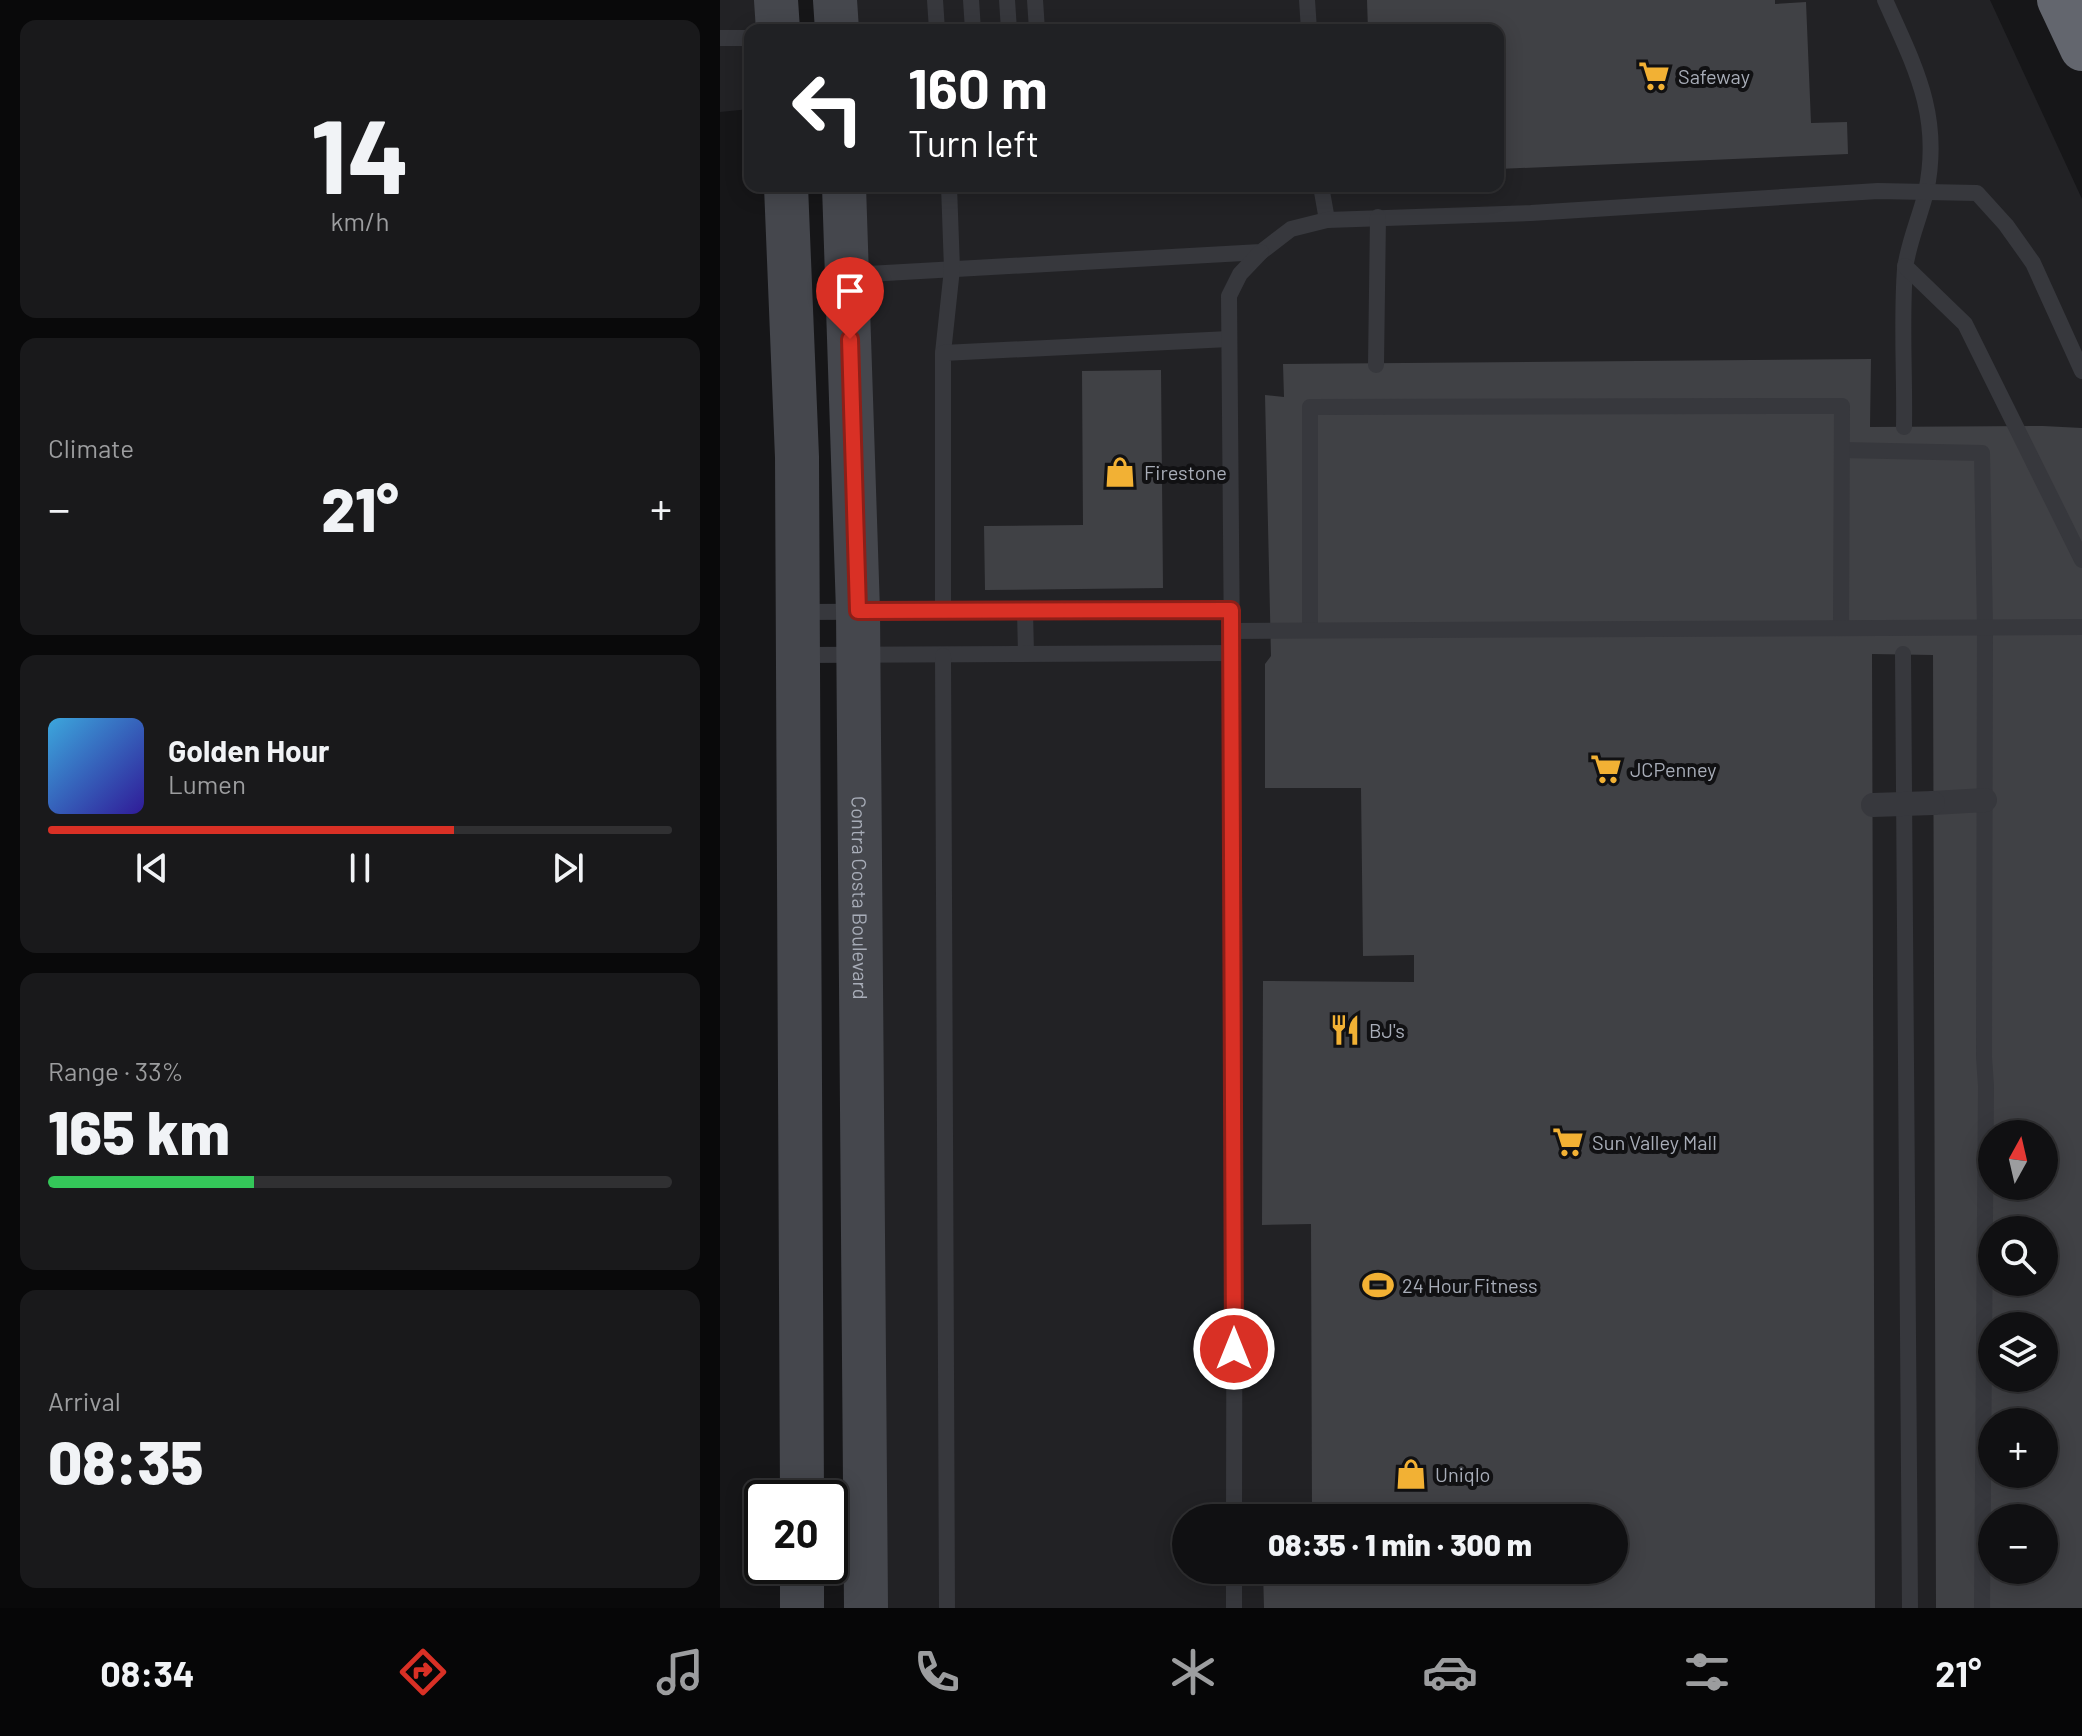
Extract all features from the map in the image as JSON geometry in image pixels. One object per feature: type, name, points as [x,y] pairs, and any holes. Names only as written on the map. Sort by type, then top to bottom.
[{"type":"highway","points":[[2059,0],[2082,49]]},
{"type":"main road","points":[[776,0],[778,24]]},
{"type":"main road","points":[[835,0],[837,24]]},
{"type":"main road","points":[[786,192],[797,457],[802,1480]]},
{"type":"main road","name":"Contra Costa Boulevard","points":[[844,192],[858,611],[866,1608]]},
{"type":"main road","points":[[802,1584],[802,1608]]},
{"type":"street","points":[[1873,805],[1985,800]]},
{"type":"lane","points":[[935,0],[937,24]]},
{"type":"lane","points":[[971,0],[973,24]]},
{"type":"lane","points":[[1007,0],[1009,24]]},
{"type":"lane","points":[[1035,0],[1037,24]]},
{"type":"lane","points":[[1307,0],[1309,24]]},
{"type":"lane","points":[[1885,0],[1917,73],[1929,112],[1932,153],[1926,192],[1905,266],[1904,427]]},
{"type":"lane","points":[[720,38],[744,38]]},
{"type":"lane","points":[[1234,1504],[1235,1010],[1229,296],[1240,274],[1261,252],[1291,229],[1327,220],[1531,213],[1878,191],[1977,193],[2006,225],[2033,263],[2082,371]]},
{"type":"lane","points":[[943,611],[943,353],[952,269],[949,192]]},
{"type":"lane","points":[[1322,192],[1327,220]]},
{"type":"lane","points":[[1376,365],[1378,217]]},
{"type":"lane","points":[[848,275],[1261,252]]},
{"type":"lane","points":[[1905,266],[1965,324],[2082,560]]},
{"type":"lane","points":[[943,353],[1229,339]]},
{"type":"lane","points":[[1310,630],[1310,407],[1842,406],[1841,628]]},
{"type":"lane","points":[[1842,450],[1982,453],[1986,1086],[1982,1608]]},
{"type":"lane","points":[[798,612],[1231,610]]},
{"type":"lane","points":[[1025,611],[1026,654]]},
{"type":"lane","points":[[1231,631],[2082,627]]},
{"type":"lane","points":[[798,655],[1231,653]]},
{"type":"lane","points":[[1903,654],[1910,1608]]},
{"type":"lane","points":[[943,656],[947,1608]]},
{"type":"lane","points":[[1234,1584],[1234,1608]]},
{"type":"shaded area","points":[[720,0],[777,0],[778,24],[744,24],[744,110],[720,112]]},
{"type":"shaded area","points":[[835,0],[1990,0],[2082,199],[2082,1608],[866,1608],[844,192],[1504,192],[1504,24],[837,24]]},
{"type":"building","name":"Safeway","points":[[1367,0],[1806,2],[1811,123],[1847,122],[1848,154],[1504,169],[1504,24],[1368,24]]},
{"type":"building","name":"Sun Valley Mall","points":[[1871,359],[1870,427],[2082,428],[2082,1608],[1936,1608],[1933,655],[1872,654],[1875,1608],[1264,1608],[1263,1584],[1628,1584],[1628,1504],[1312,1504],[1311,1224],[1262,1225],[1263,981],[1414,982],[1414,955],[1363,956],[1361,788],[1265,788],[1265,664],[1271,656],[1265,395],[1284,397],[1283,364]]},
{"type":"building","points":[[1161,370],[1163,588],[985,590],[984,526],[1083,525],[1082,371]]},
{"type":"place","name":"Safeway","points":[[1654,76]]},
{"type":"place","name":"Firestone","points":[[1120,472]]},
{"type":"place","name":"JCPenney","points":[[1606,769]]},
{"type":"place","name":"BJ's","points":[[1345,1030]]},
{"type":"place","name":"Sun Valley Mall","points":[[1568,1142]]},
{"type":"place","name":"24 Hour Fitness","points":[[1378,1285]]},
{"type":"place","name":"Uniqlo","points":[[1411,1474]]},
{"type":"route","points":[[850,339],[858,611],[1231,610],[1234,1349]]}]
